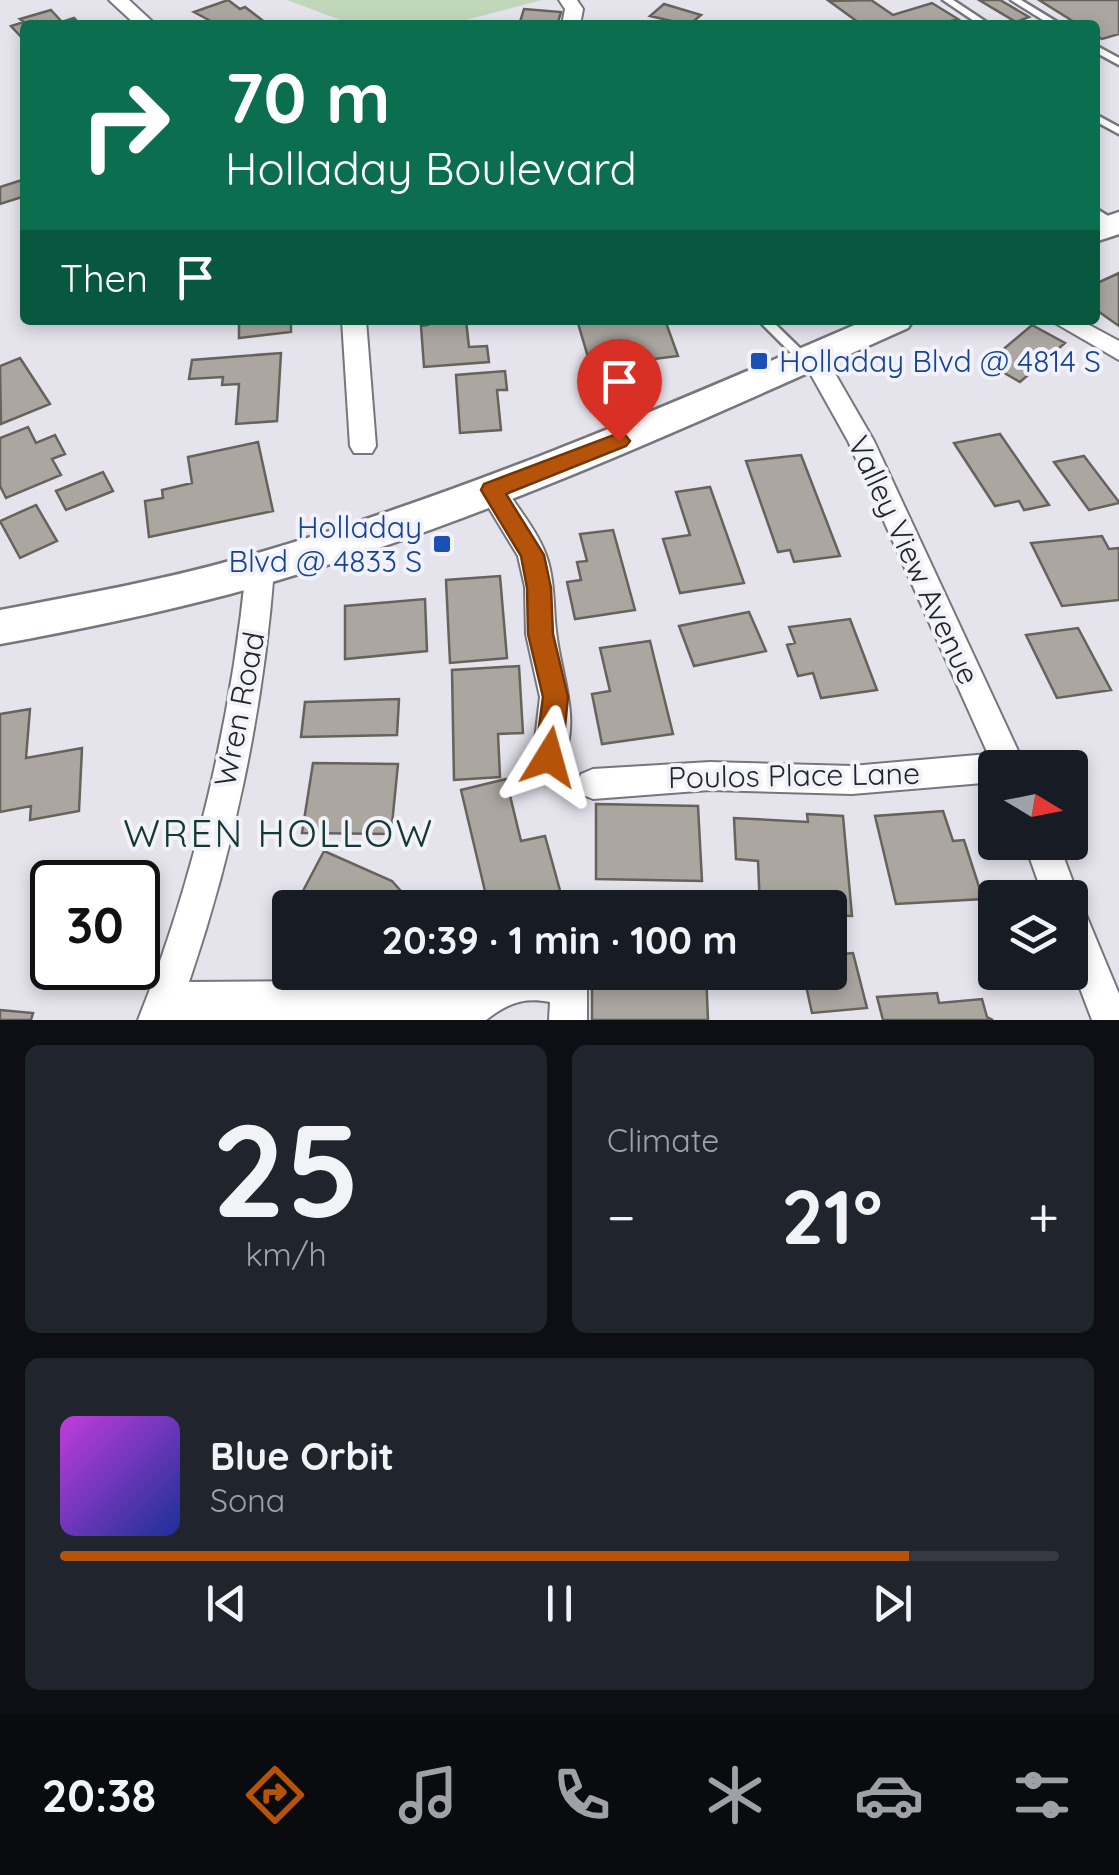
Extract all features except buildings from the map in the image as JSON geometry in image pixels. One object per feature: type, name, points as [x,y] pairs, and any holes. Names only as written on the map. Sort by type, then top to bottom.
[{"type":"main road","points":[[0,627],[121,604],[344,544],[632,436],[883,325]]},
{"type":"street","points":[[118,0],[141,20]]},
{"type":"street","points":[[354,325],[363,446]]},
{"type":"street","points":[[1071,325],[1119,352]]},
{"type":"street","name":"Valley View Avenue","points":[[809,358],[861,441],[1000,750]]},
{"type":"street","points":[[492,490],[532,555],[539,588],[541,634],[556,697],[549,757]]},
{"type":"street","name":"Wren Road","points":[[161,1011],[192,914],[229,770],[256,629],[260,568]]},
{"type":"street","name":"Poulos Place Lane","points":[[593,784],[710,776],[852,780],[978,769]]},
{"type":"street","points":[[1088,963],[1110,1020]]},
{"type":"street","points":[[161,1011],[324,999],[473,1014],[500,985],[536,979],[568,988],[568,1020]]},
{"type":"lane","points":[[947,0],[978,20]]},
{"type":"lane","points":[[1015,0],[1049,20]]},
{"type":"lane","points":[[770,325],[809,358]]},
{"type":"green space","points":[[287,0],[542,0],[466,20],[341,20]]},
{"type":"place","name":"Holladay Blvd @ 4814 S","points":[[759,361]]},
{"type":"place","name":"Holladay Blvd @ 4833 S","points":[[442,544]]},
{"type":"district","name":"WREN HOLLOW","points":[[279,833]]},
{"type":"route","points":[[549,757],[556,697],[541,634],[539,588],[532,555],[492,490],[619,441]]}]
